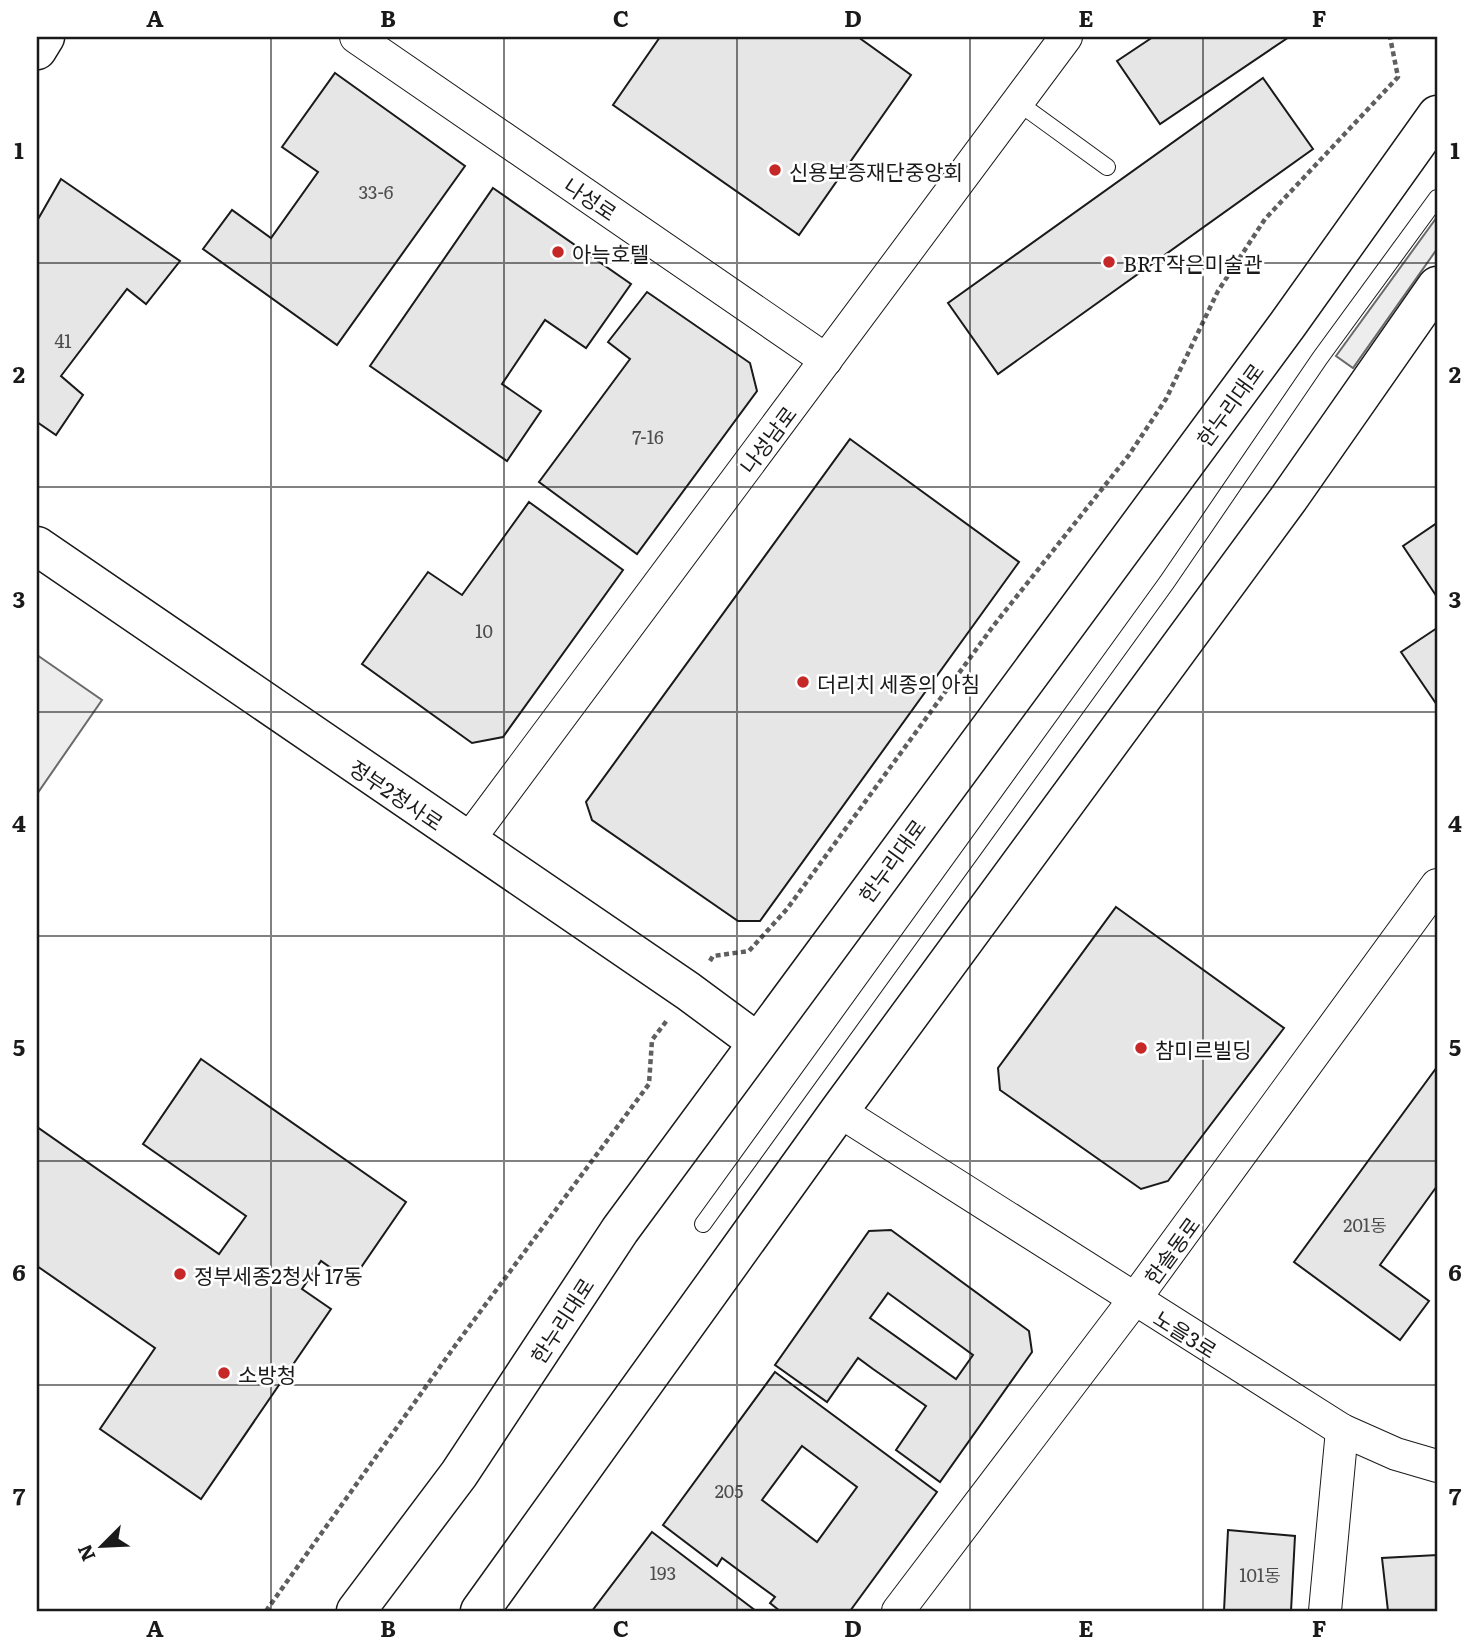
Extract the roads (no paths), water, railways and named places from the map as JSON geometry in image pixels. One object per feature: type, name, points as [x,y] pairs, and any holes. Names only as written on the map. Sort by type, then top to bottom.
[{"type":"street","points":[[37,50],[45,37]]},
{"type":"street","name":"나성로","points":[[356,37],[826,360]]},
{"type":"street","name":"나성남로","points":[[467,842],[1066,37]]},
{"type":"street","name":"한누리대로","points":[[356,1611],[459,1475],[620,1230],[1271,346],[1437,115]]},
{"type":"street","points":[[480,1611],[839,1111],[1281,509],[1437,286]]},
{"type":"street","name":"정부2청사로","points":[[37,546],[688,991],[757,1042]]},
{"type":"street","name":"한솔동로","points":[[898,1611],[1134,1300],[1437,885]]},
{"type":"street","name":"노을3로","points":[[839,1111],[1342,1430],[1396,1454],[1437,1466]]},
{"type":"street","points":[[1325,1611],[1342,1430]]},
{"type":"lane","points":[[1016,102],[1107,167]]},
{"type":"lane","points":[[703,1224],[1158,594],[1320,358],[1437,198]]},
{"type":"place","name":"신용보증재단중앙회","points":[[775,170]]},
{"type":"place","name":"아늑호텔","points":[[558,252]]},
{"type":"place","name":"BRT작은미술관","points":[[1109,262]]},
{"type":"place","name":"더리치 세종의 아침","points":[[803,682]]},
{"type":"place","name":"참미르빌딩","points":[[1141,1048]]},
{"type":"place","name":"정부세종2청사 17동","points":[[180,1274]]},
{"type":"place","name":"소방청","points":[[224,1373]]}]
